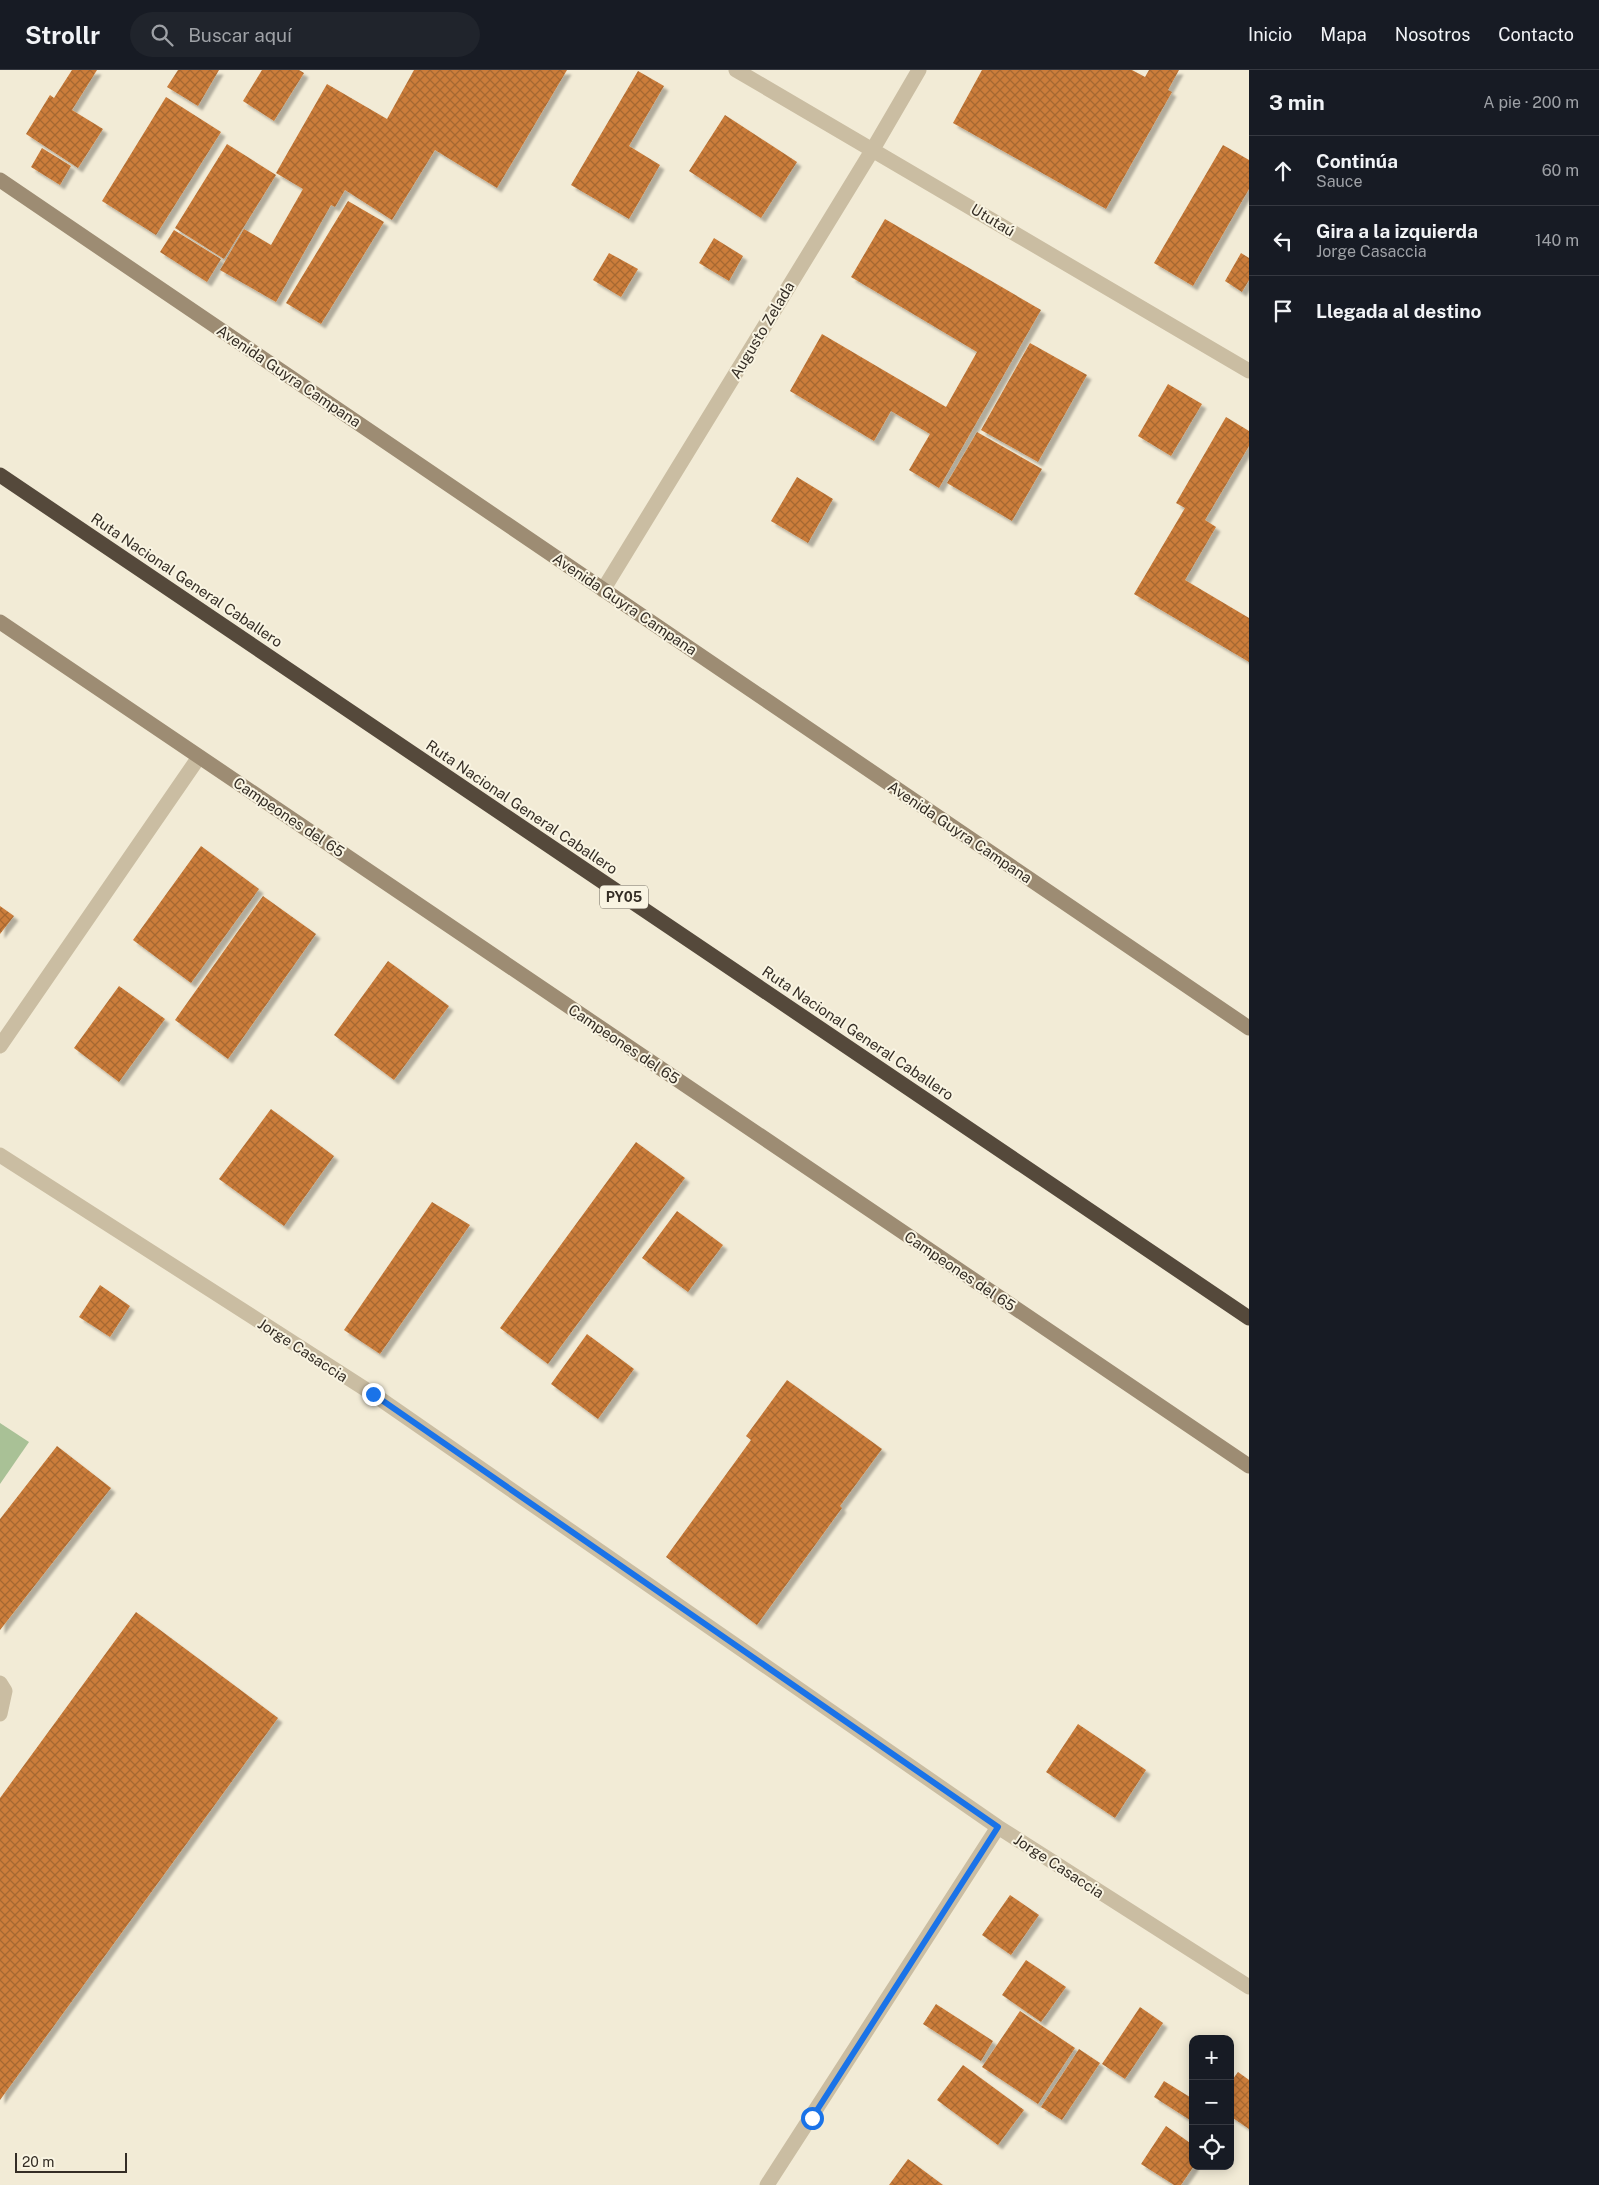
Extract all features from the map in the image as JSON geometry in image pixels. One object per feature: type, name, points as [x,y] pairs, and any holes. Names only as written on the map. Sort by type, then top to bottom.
[{"type":"highway","name":"Ruta Nacional General Caballero","points":[[0,475],[1249,1318]]},
{"type":"street","name":"Ututaú","points":[[736,70],[1249,371]]},
{"type":"street","name":"Augusto Zelada","points":[[604,590],[873,149],[919,70]]},
{"type":"street","name":"Avenida Guyra Campana","points":[[0,180],[1249,1028]]},
{"type":"street","name":"Campeones del 65","points":[[0,622],[1249,1466]]},
{"type":"street","points":[[0,1046],[199,757]]},
{"type":"street","name":"Jorge Casaccia","points":[[0,1155],[373,1394],[998,1827],[1249,1988]]},
{"type":"street","points":[[0,1683],[4,1691],[0,1714]]},
{"type":"street","points":[[767,2185],[998,1827]]},
{"type":"green space","points":[[0,1423],[29,1442],[0,1484]]},
{"type":"building","points":[[72,70],[97,70],[72,110],[103,129],[78,168],[26,134],[50,95],[54,98]]},
{"type":"building","points":[[178,70],[219,70],[198,106],[167,87]]},
{"type":"building","points":[[262,70],[299,70],[304,73],[274,121],[243,101]]},
{"type":"building","points":[[414,70],[567,70],[497,188],[435,150],[392,220],[345,190],[335,207],[331,205],[276,302],[220,270],[244,229],[271,245],[303,189],[276,173],[327,84],[387,119]]},
{"type":"building","points":[[982,70],[1132,70],[1145,77],[1149,70],[1179,70],[1168,90],[1172,92],[1106,209],[953,123]]},
{"type":"building","points":[[638,71],[664,86],[629,146],[660,165],[629,219],[571,185]]},
{"type":"building","points":[[166,97],[221,132],[156,235],[102,201]]},
{"type":"building","points":[[725,115],[797,162],[761,218],[689,171]]},
{"type":"building","points":[[227,144],[276,175],[224,259],[175,228]]},
{"type":"building","points":[[1223,145],[1249,160],[1249,189],[1193,286],[1154,263]]},
{"type":"building","points":[[42,148],[71,166],[60,185],[31,167]]},
{"type":"building","points":[[348,201],[384,222],[321,324],[286,303]]},
{"type":"building","points":[[885,219],[1041,310],[939,488],[909,470],[930,434],[891,411],[874,441],[790,391],[822,334],[946,407],[977,352],[851,277]]},
{"type":"building","points":[[174,230],[221,259],[207,282],[160,252]]},
{"type":"building","points":[[714,238],[743,256],[729,281],[699,263]]},
{"type":"building","points":[[609,253],[638,269],[621,297],[593,280]]},
{"type":"building","points":[[1241,253],[1249,258],[1249,280],[1242,292],[1225,281]]},
{"type":"building","points":[[1030,343],[1087,375],[1038,462],[981,430]]},
{"type":"building","points":[[1168,384],[1202,404],[1171,456],[1138,436]]},
{"type":"building","points":[[1226,417],[1249,431],[1249,446],[1205,520],[1216,527],[1185,580],[1249,618],[1249,662],[1134,594],[1185,508],[1176,503]]},
{"type":"building","points":[[977,432],[1042,469],[1012,521],[947,483]]},
{"type":"building","points":[[797,477],[833,499],[808,543],[771,521]]},
{"type":"building","points":[[201,846],[259,889],[191,983],[133,940]]},
{"type":"building","points":[[263,896],[316,934],[228,1059],[175,1020]]},
{"type":"building","points":[[0,906],[14,916],[0,934]]},
{"type":"building","points":[[388,961],[449,1006],[394,1080],[334,1035]]},
{"type":"building","points":[[119,986],[165,1019],[119,1082],[74,1048]]},
{"type":"building","points":[[271,1109],[334,1156],[284,1226],[219,1179]]},
{"type":"building","points":[[636,1142],[685,1178],[548,1364],[500,1328]]},
{"type":"building","points":[[432,1202],[470,1225],[380,1354],[344,1330]]},
{"type":"building","points":[[677,1211],[723,1245],[688,1292],[642,1258]]},
{"type":"building","points":[[100,1285],[130,1306],[110,1337],[79,1317]]},
{"type":"building","points":[[587,1334],[634,1369],[598,1419],[551,1384]]},
{"type":"building","points":[[787,1380],[882,1449],[840,1506],[842,1508],[757,1625],[666,1557],[751,1440],[746,1436]]},
{"type":"building","points":[[57,1446],[111,1488],[0,1630],[0,1519]]},
{"type":"building","points":[[136,1612],[278,1718],[0,2100],[0,1798]]},
{"type":"building","points":[[1078,1724],[1146,1770],[1115,1818],[1046,1772]]},
{"type":"building","points":[[1010,1895],[1039,1915],[1011,1955],[982,1935]]},
{"type":"building","points":[[1026,1960],[1066,1987],[1041,2022],[1002,1995]]},
{"type":"building","points":[[936,2004],[993,2041],[981,2061],[923,2024]]},
{"type":"building","points":[[1140,2007],[1163,2023],[1125,2079],[1102,2064]]},
{"type":"building","points":[[1020,2011],[1075,2048],[1038,2104],[982,2067]]},
{"type":"building","points":[[1079,2049],[1100,2063],[1062,2120],[1041,2107]]},
{"type":"building","points":[[963,2065],[1024,2110],[998,2145],[937,2100]]},
{"type":"building","points":[[1238,2072],[1249,2080],[1249,2129],[1234,2119],[1234,2078]]},
{"type":"building","points":[[1164,2081],[1189,2097],[1189,2119],[1154,2097]]},
{"type":"building","points":[[1166,2126],[1189,2142],[1189,2170],[1191,2170],[1181,2185],[1174,2185],[1141,2164]]},
{"type":"building","points":[[908,2159],[943,2185],[889,2185]]},
{"type":"route","points":[[373,1394],[998,1827],[812,2118]]}]
